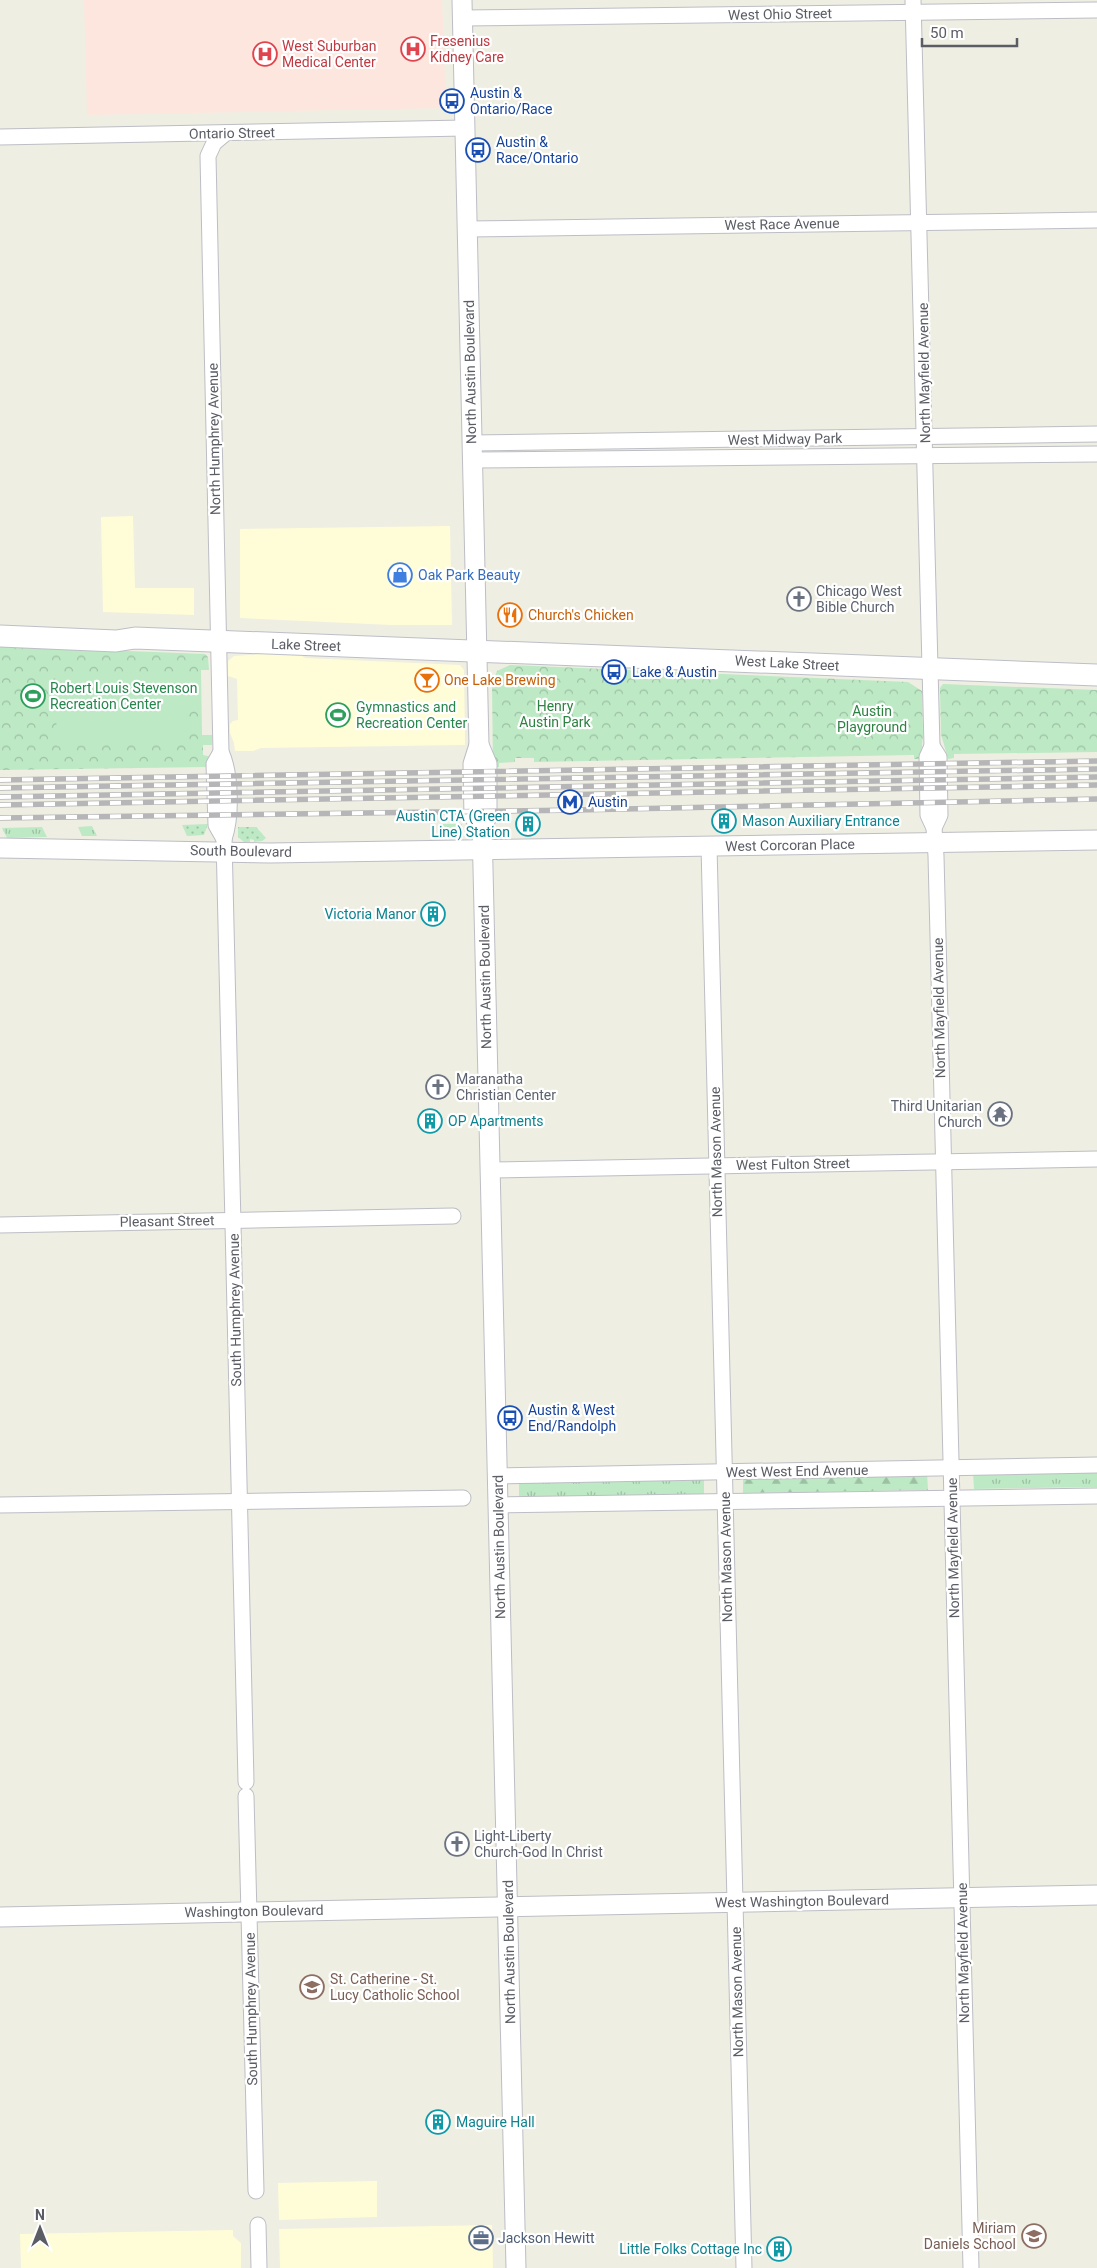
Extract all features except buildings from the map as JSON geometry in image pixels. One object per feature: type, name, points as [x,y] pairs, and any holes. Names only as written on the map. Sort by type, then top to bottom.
[{"type":"main road","name":"Lake Street","points":[[0,624],[116,629],[135,638]]},
{"type":"main road","name":"Lake Street","points":[[0,636],[116,641],[135,638],[477,651]]},
{"type":"main road","name":"West Lake Street","points":[[477,651],[1097,675]]},
{"type":"street","name":"West Ohio Street","points":[[462,9],[914,6],[1097,10]]},
{"type":"street","name":"North Mayfield Avenue","points":[[914,6],[932,746],[939,757],[940,815],[935,836],[971,2268]]},
{"type":"street","name":"North Austin Boulevard","points":[[462,9],[479,745],[473,764],[474,817],[482,826],[516,2268]]},
{"type":"street","name":"Ontario Street","points":[[0,137],[465,128]]},
{"type":"street","name":"North Humphrey Avenue","points":[[224,846],[229,825],[227,764],[221,752],[208,156],[214,143],[226,133]]},
{"type":"street","name":"West Race Avenue","points":[[467,229],[1097,220]]},
{"type":"street","name":"West Midway Park","points":[[472,451],[925,437],[1097,434]]},
{"type":"street","name":"West Midway Park","points":[[472,451],[925,456],[1097,454]]},
{"type":"street","name":"West Corcoran Place","points":[[482,850],[708,846],[935,836],[1097,840]]},
{"type":"street","name":"South Boulevard","points":[[0,848],[224,846],[482,850]]},
{"type":"street","name":"South Humphrey Avenue","points":[[224,846],[256,2191]]},
{"type":"street","name":"North Mason Avenue","points":[[708,846],[744,2268]]},
{"type":"street","name":"West Fulton Street","points":[[490,1170],[1097,1159]]},
{"type":"street","name":"Pleasant Street","points":[[0,1225],[453,1216]]},
{"type":"street","name":"West West End Avenue","points":[[497,1476],[1097,1465]]},
{"type":"street","points":[[498,1505],[1097,1496]]},
{"type":"street","points":[[0,1505],[463,1498]]},
{"type":"street","name":"West Washington Boulevard","points":[[508,1906],[1097,1895]]},
{"type":"street","name":"Washington Boulevard","points":[[0,1917],[508,1906]]},
{"type":"street","points":[[258,2224],[259,2268]]},
{"type":"shaded area","name":"West Suburban Medical Center","points":[[84,0],[442,0],[446,108],[87,115]]},
{"type":"shaded area","points":[[133,516],[135,588],[194,588],[194,615],[103,612],[101,517]]},
{"type":"shaded area","points":[[450,526],[452,625],[391,625],[240,618],[240,529]]},
{"type":"shaded area","points":[[277,653],[299,654],[305,658],[460,665],[464,670],[465,745],[261,748],[253,751],[235,751],[230,733],[230,724],[238,720],[237,679],[228,676],[228,661],[234,656]]},
{"type":"shaded area","points":[[377,2181],[377,2217],[279,2220],[278,2183]]},
{"type":"shaded area","points":[[492,2225],[493,2268],[280,2268],[279,2229]]},
{"type":"shaded area","points":[[233,2230],[233,2236],[241,2243],[241,2268],[21,2268],[20,2234]]},
{"type":"green space","points":[[0,646],[205,654],[208,657],[209,670],[201,670],[202,735],[212,735],[212,745],[203,745],[203,755],[212,757],[207,767],[0,770]]},
{"type":"green space","name":"Henry Austin Park","points":[[510,665],[908,682],[922,691],[923,734],[921,759],[914,759],[914,755],[534,762],[534,758],[515,758],[515,762],[499,763],[499,767],[493,767],[492,684],[497,671]]},
{"type":"green space","points":[[186,672],[187,743],[57,746],[55,673]]},
{"type":"green space","points":[[943,684],[1097,690],[1097,752],[954,754],[954,758],[948,759],[941,734],[940,688]]},
{"type":"green space","points":[[208,824],[204,835],[187,836],[182,825]]},
{"type":"green space","points":[[442,824],[462,824],[462,832],[459,836],[449,834],[440,826]]},
{"type":"green space","points":[[92,826],[97,836],[82,836],[78,827]]},
{"type":"green space","points":[[42,827],[47,837],[7,838],[2,828]]},
{"type":"green space","points":[[238,827],[256,827],[266,838],[262,841],[254,842],[254,840],[250,839],[250,842],[244,842],[238,837]]},
{"type":"green space","points":[[1097,1470],[1097,1487],[974,1489],[973,1472]]},
{"type":"green space","points":[[927,1473],[928,1490],[743,1493],[743,1476]]},
{"type":"green space","points":[[704,1477],[704,1494],[519,1497],[519,1480]]},
{"type":"railway","points":[[0,780],[1097,761]]},
{"type":"railway","points":[[0,788],[1097,769]]},
{"type":"railway","points":[[0,797],[1097,777]]},
{"type":"railway","points":[[0,805],[1097,785]]},
{"type":"railway","points":[[0,818],[578,810],[1097,799]]},
{"type":"place","name":"Fresenius Kidney Care","points":[[413,49]]},
{"type":"place","name":"West Suburban Medical Center","points":[[265,54]]},
{"type":"place","name":"Austin & Ontario/Race","points":[[452,101]]},
{"type":"place","name":"Austin & Race/Ontario","points":[[478,150]]},
{"type":"place","name":"Oak Park Beauty","points":[[400,575]]},
{"type":"place","name":"Chicago West Bible Church","points":[[799,599]]},
{"type":"place","name":"Church's Chicken","points":[[510,615]]},
{"type":"place","name":"Lake & Austin","points":[[614,672]]},
{"type":"place","name":"One Lake Brewing","points":[[427,680]]},
{"type":"place","name":"Robert Louis Stevenson Recreation Center","points":[[33,696]]},
{"type":"place","name":"Gymnastics and Recreation Center","points":[[338,715]]},
{"type":"place","name":"Austin","points":[[570,802]]},
{"type":"place","name":"Mason Auxiliary Entrance","points":[[724,821]]},
{"type":"place","name":"Austin CTA (Green Line) Station","points":[[528,824]]},
{"type":"place","name":"Victoria Manor","points":[[433,914]]},
{"type":"place","name":"Maranatha Christian Center","points":[[438,1087]]},
{"type":"place","name":"Third Unitarian Church","points":[[1000,1114]]},
{"type":"place","name":"OP Apartments","points":[[430,1121]]},
{"type":"place","name":"Austin & West End/Randolph","points":[[510,1418]]},
{"type":"place","name":"Light-Liberty Church-God In Christ","points":[[457,1844]]},
{"type":"place","name":"St. Catherine - St. Lucy Catholic School","points":[[312,1987]]},
{"type":"place","name":"Maguire Hall","points":[[438,2122]]},
{"type":"place","name":"Miriam Daniels School","points":[[1034,2236]]},
{"type":"place","name":"Jackson Hewitt","points":[[481,2238]]},
{"type":"place","name":"Little Folks Cottage Inc","points":[[779,2249]]},
{"type":"park label","name":"Austin Playground","points":[[872,720]]}]
